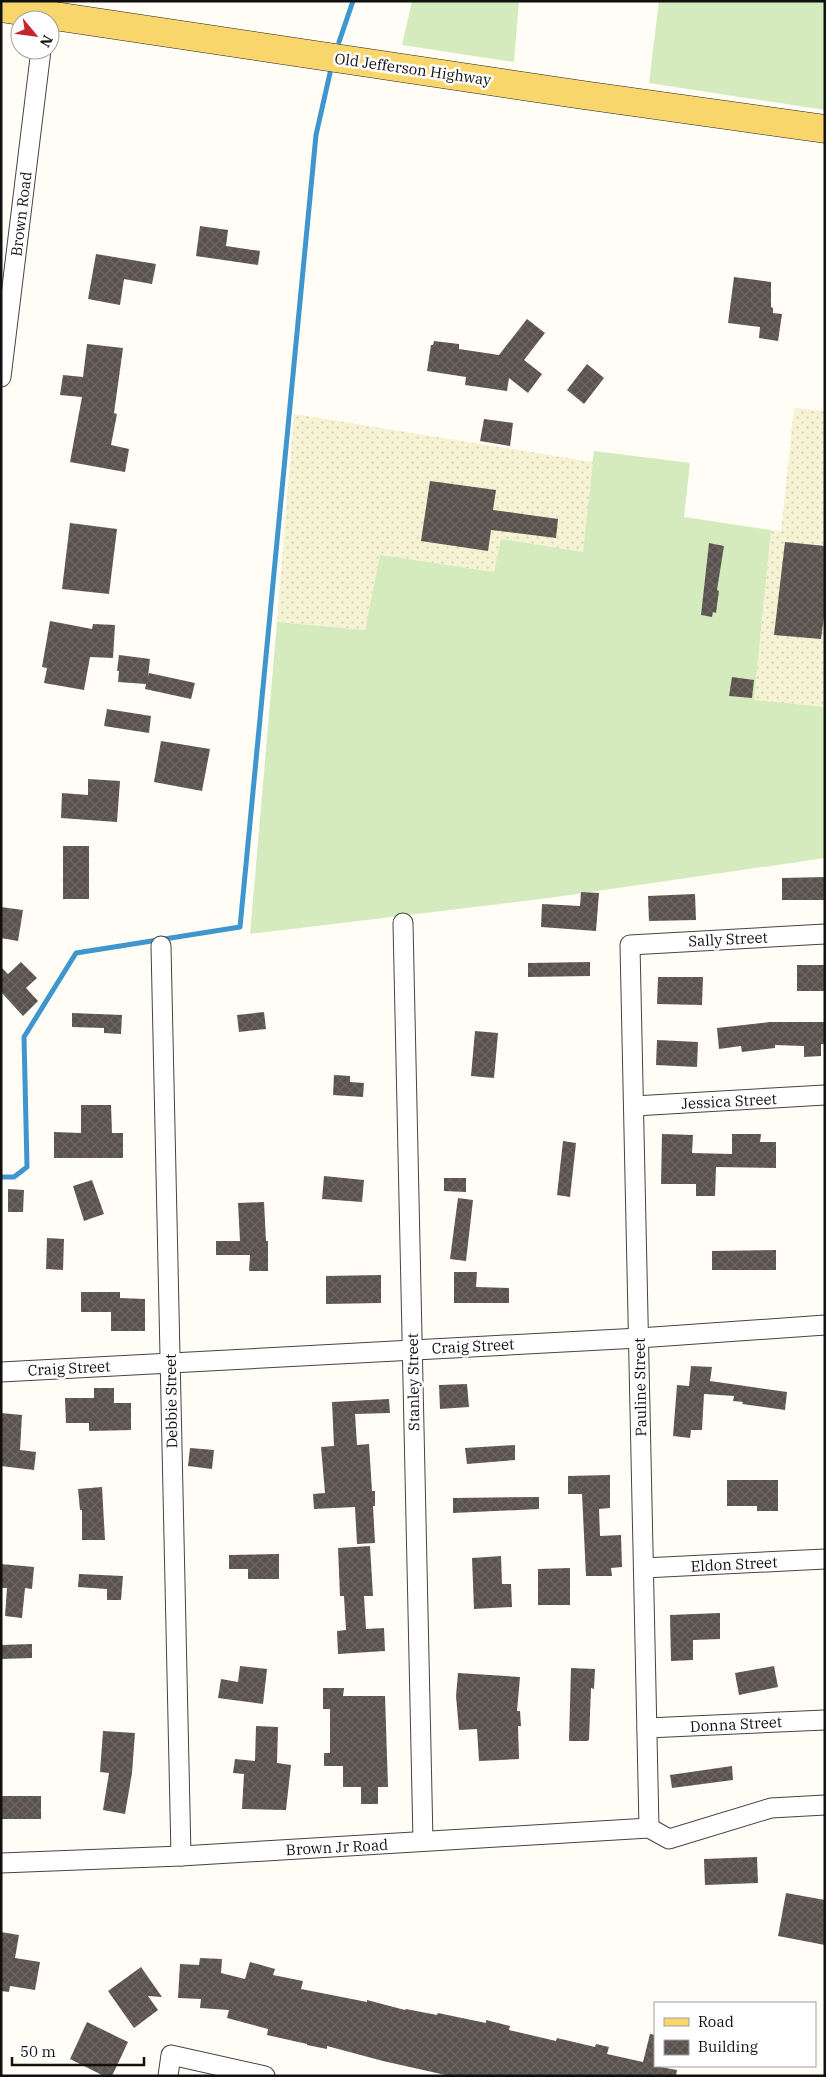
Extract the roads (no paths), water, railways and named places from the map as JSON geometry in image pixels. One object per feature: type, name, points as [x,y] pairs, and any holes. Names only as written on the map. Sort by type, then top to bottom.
[{"type":"main road","name":"Old Jefferson Highway","points":[[60,19],[825,129]]},
{"type":"street","name":"Brown Road","points":[[1,377],[40,60]]},
{"type":"street","name":"Stanley Street","points":[[402,923],[423,1841]]},
{"type":"street","name":"Sally Street","points":[[630,945],[825,934]]},
{"type":"street","name":"Pauline Street","points":[[630,945],[649,1828]]},
{"type":"street","name":"Debbie Street","points":[[161,946],[181,1856]]},
{"type":"street","name":"Jessica Street","points":[[634,1106],[825,1095]]},
{"type":"street","name":"Craig Street","points":[[1,1372],[639,1338],[825,1325]]},
{"type":"street","name":"Eldon Street","points":[[644,1568],[825,1559]]},
{"type":"street","name":"Donna Street","points":[[647,1728],[825,1720]]},
{"type":"street","points":[[649,1828],[669,1839],[772,1808],[825,1805]]},
{"type":"street","name":"Brown Jr Road","points":[[1,1863],[181,1856],[649,1828]]},
{"type":"street","points":[[168,2076],[172,2055],[265,2076]]},
{"type":"waterway","points":[[339,42],[353,1]]},
{"type":"waterway","points":[[1,1177],[14,1177],[27,1167],[24,1037],[76,953],[240,927],[316,135],[330,73]]}]
